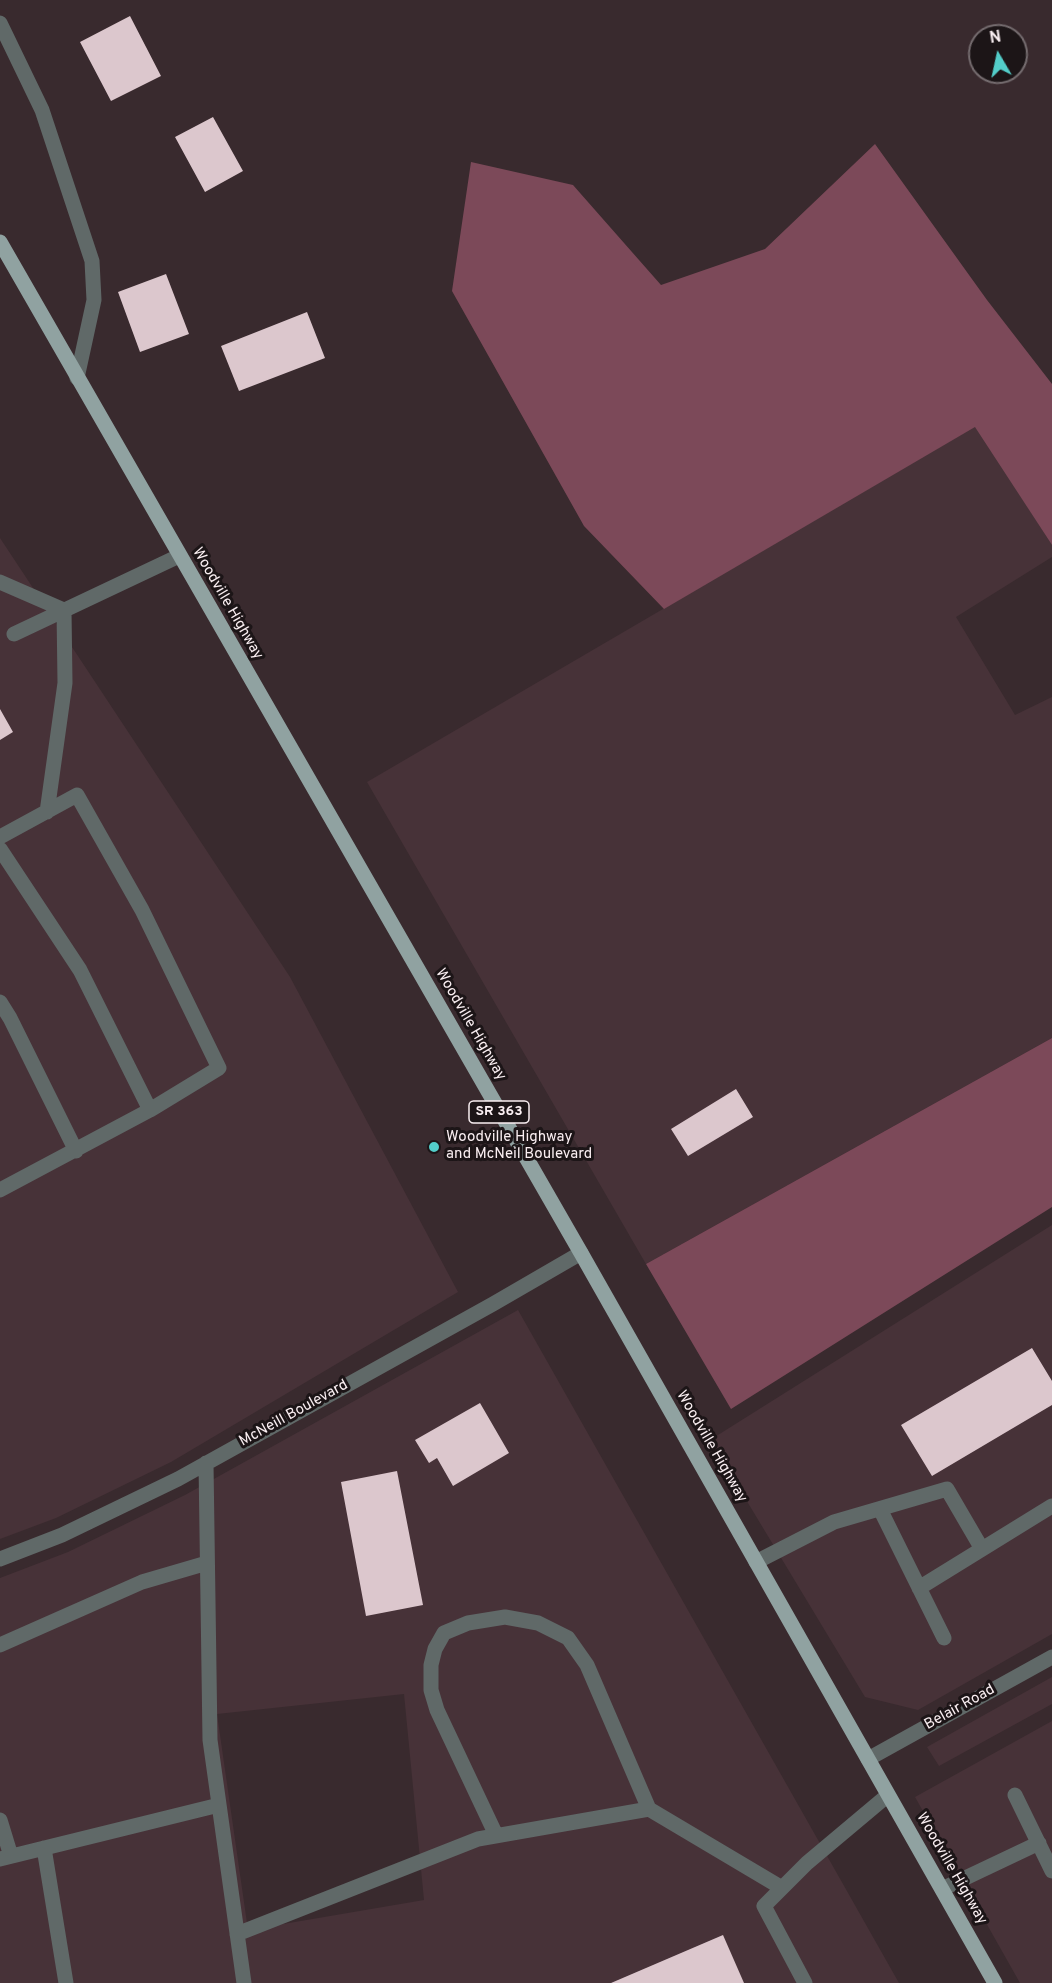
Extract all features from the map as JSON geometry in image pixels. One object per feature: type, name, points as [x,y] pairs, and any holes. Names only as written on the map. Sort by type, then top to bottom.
[{"type":"main road","name":"Woodville Highway","points":[[0,242],[581,1253],[995,1983]]},
{"type":"street","points":[[0,23],[42,110],[92,261],[94,300],[77,378]]},
{"type":"street","points":[[14,634],[179,556]]},
{"type":"street","points":[[0,582],[64,610]]},
{"type":"street","points":[[46,812],[65,683],[64,610]]},
{"type":"street","points":[[0,837],[77,795],[142,910],[219,1068],[76,1151],[2,1184]]},
{"type":"street","points":[[0,849],[80,970],[150,1110]]},
{"type":"street","points":[[0,1002],[76,1151]]},
{"type":"street","name":"McNeill Boulevard","points":[[0,1559],[62,1535],[178,1479],[581,1253]]},
{"type":"street","points":[[206,1463],[210,1740],[244,1983]]},
{"type":"street","points":[[756,1562],[834,1522],[947,1489],[982,1549]]},
{"type":"street","points":[[919,1588],[1052,1506]]},
{"type":"street","points":[[880,1509],[944,1638]]},
{"type":"street","points":[[0,1645],[142,1582],[207,1563]]},
{"type":"street","points":[[496,1835],[437,1710],[431,1690],[430,1665],[435,1649],[444,1634],[468,1623],[506,1617],[538,1623],[567,1638],[587,1665],[649,1809],[782,1888]]},
{"type":"street","name":"Belair Road","points":[[868,1759],[1052,1657]]},
{"type":"street","points":[[805,1983],[764,1906],[807,1863],[888,1795]]},
{"type":"street","points":[[1015,1795],[1052,1871]]},
{"type":"street","points":[[0,1820],[5,1857],[219,1805]]},
{"type":"street","points":[[237,1934],[478,1839],[649,1809]]},
{"type":"street","points":[[942,1889],[1039,1843]]},
{"type":"street","points":[[44,1848],[66,1983]]},
{"type":"shaded area","points":[[875,144],[987,300],[1052,384],[1052,545],[975,427],[664,609],[584,526],[452,291],[471,162],[573,185],[661,285],[765,249]]},
{"type":"shaded area","points":[[976,426],[1052,545],[1052,557],[956,617],[1015,715],[1052,697],[1052,1038],[646,1264],[367,782]]},
{"type":"shaded area","points":[[0,538],[290,977],[458,1292],[171,1462],[56,1518],[0,1539]]},
{"type":"shaded area","points":[[1052,1038],[1052,1207],[731,1409],[646,1264]]},
{"type":"shaded area","points":[[1052,1225],[1052,1634],[918,1710],[865,1697],[710,1440]]},
{"type":"shaded area","points":[[518,1310],[899,1983],[0,1983],[0,1578],[68,1552],[185,1495]],"holes":[[[404,1694],[424,1900],[248,1930],[217,1714]]]},
{"type":"shaded area","points":[[1052,1677],[1052,1704],[939,1766],[927,1747]]},
{"type":"shaded area","points":[[1052,1721],[1052,1983],[1020,1983],[915,1797]]},
{"type":"building","points":[[130,16],[161,76],[111,101],[80,42]]},
{"type":"building","points":[[213,117],[243,171],[205,192],[175,137]]},
{"type":"building","points":[[166,274],[189,334],[140,352],[118,292]]},
{"type":"building","points":[[307,312],[325,358],[239,391],[221,346]]},
{"type":"building","points":[[0,709],[13,732],[0,740]]},
{"type":"building","points":[[736,1089],[753,1117],[688,1156],[671,1129]]},
{"type":"building","points":[[1032,1348],[1052,1381],[1052,1405],[932,1476],[901,1425]]},
{"type":"building","points":[[480,1403],[509,1453],[453,1486],[437,1458],[429,1463],[415,1440]]},
{"type":"building","points":[[397,1471],[423,1605],[366,1616],[341,1482]]},
{"type":"building","points":[[723,1935],[744,1983],[611,1983]]},
{"type":"place","name":"Woodville Highway and McNeil Boulevard","points":[[434,1147]]}]
